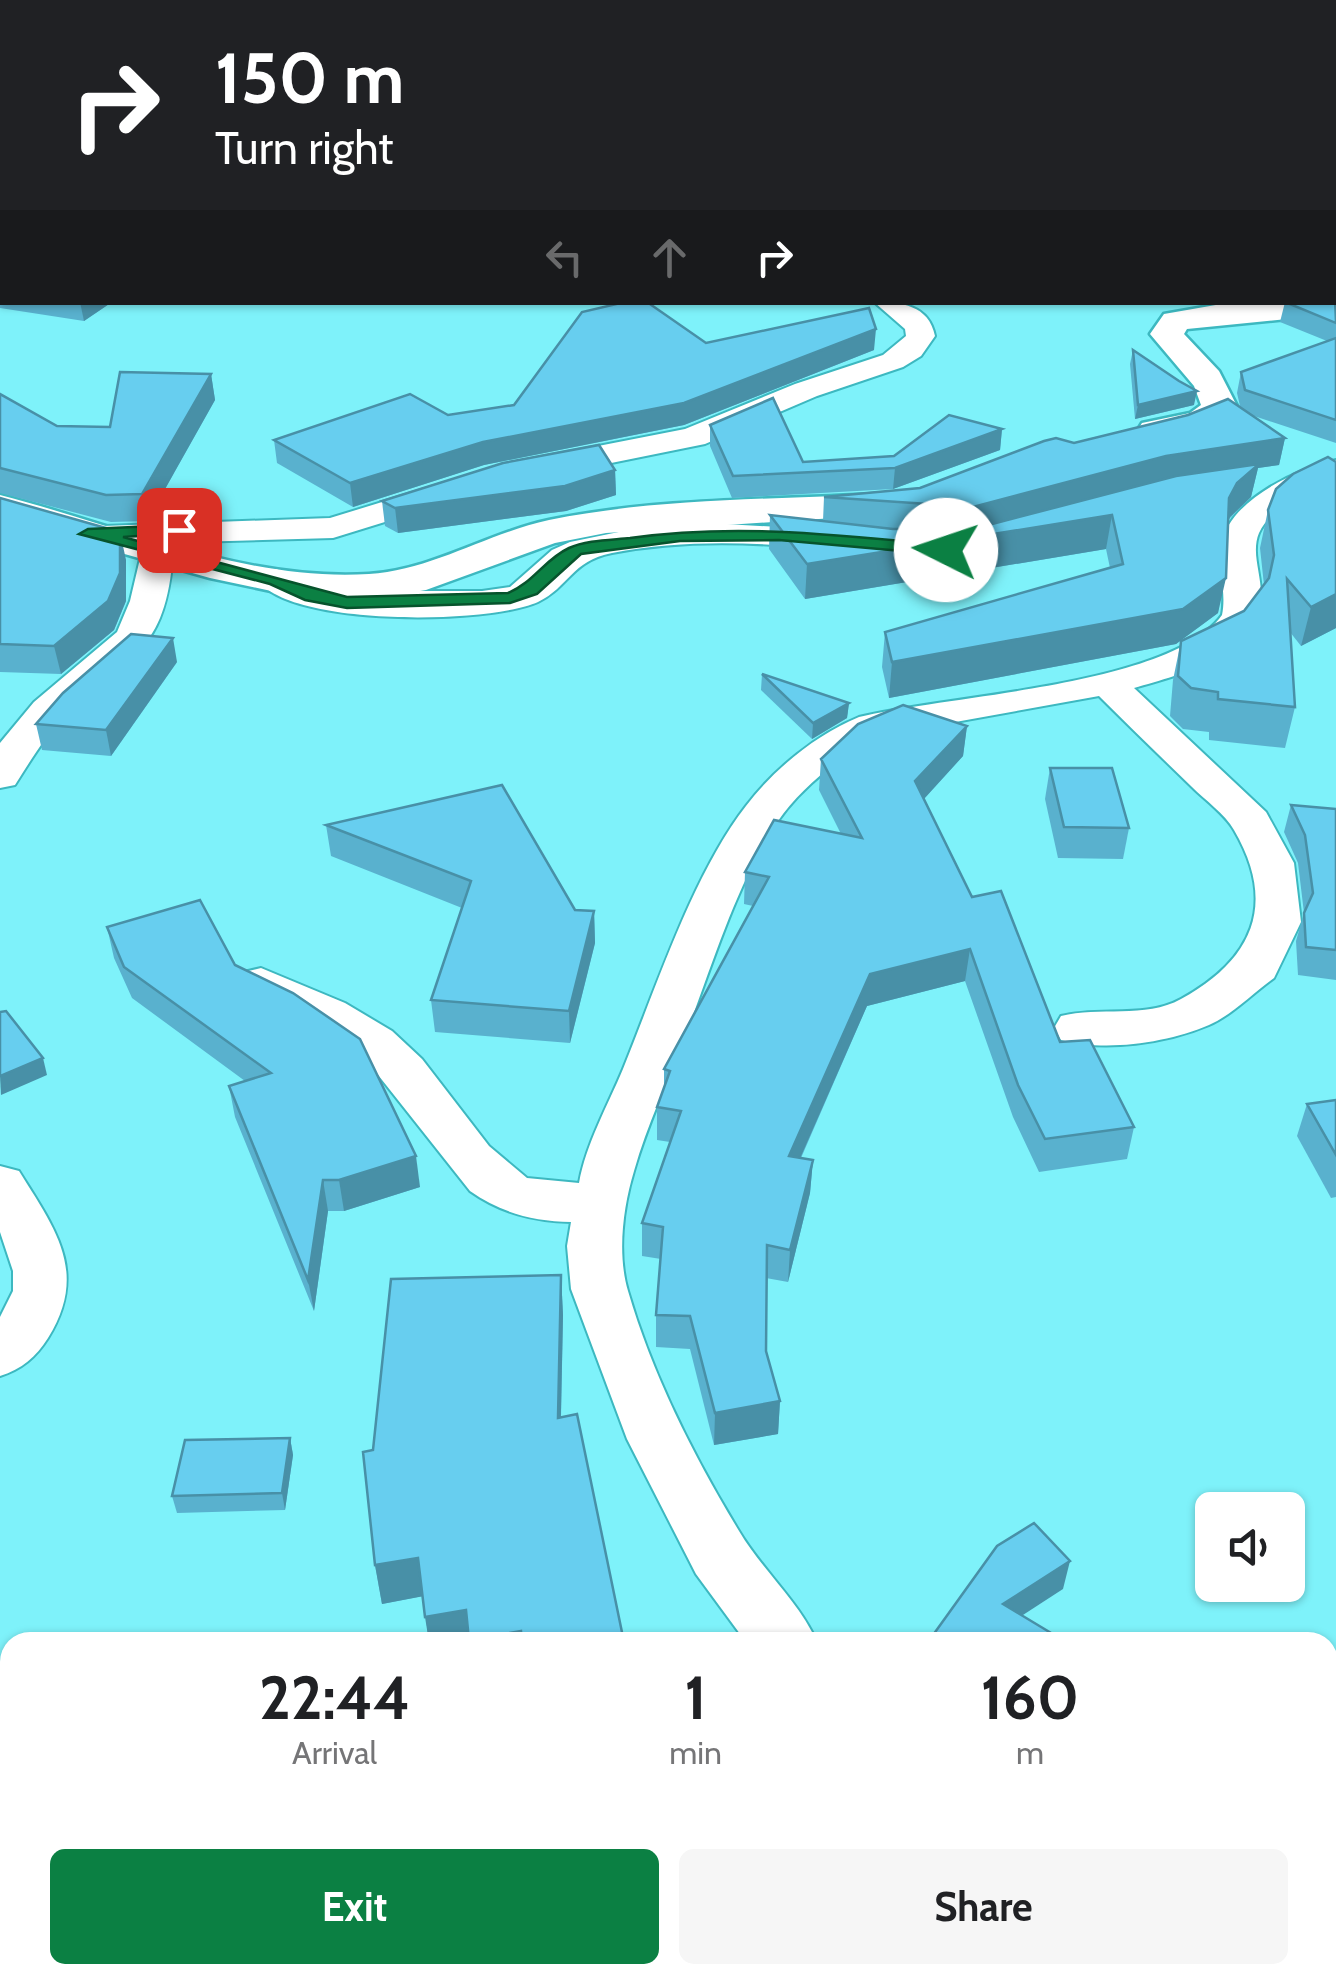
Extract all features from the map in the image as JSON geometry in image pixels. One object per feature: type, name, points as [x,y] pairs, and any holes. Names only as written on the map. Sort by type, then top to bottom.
[{"type":"street","points":[[516,472],[694,437],[806,390],[894,361],[911,350],[921,336],[919,326],[892,305]]},
{"type":"street","points":[[1122,436],[1202,421],[1220,408],[1213,386],[1182,358],[1167,334],[1176,321],[1212,314],[1324,305]]},
{"type":"street","points":[[1243,484],[1336,470]]},
{"type":"street","points":[[776,1632],[718,1554],[656,1440],[599,1289],[594,1246],[606,1172],[684,975],[741,848],[762,813],[792,780],[852,734],[873,725],[1107,683],[1164,666],[1223,638],[1240,620],[1244,572],[1238,549],[1244,528],[1264,507],[1336,470]]},
{"type":"street","points":[[88,534],[332,528],[479,482]]},
{"type":"street","points":[[0,506],[155,553],[276,580],[339,587],[390,585],[432,574],[544,533],[606,521],[740,512],[858,510],[934,494]]},
{"type":"street","points":[[276,580],[311,596],[347,602],[473,602],[523,595],[567,554],[622,542],[748,534],[872,544]]},
{"type":"street","points":[[0,776],[24,736],[50,708],[109,662],[137,631],[152,585],[155,553]]},
{"type":"street","points":[[1078,1028],[1137,1027],[1194,1013],[1257,968],[1278,922],[1272,862],[1250,821],[1107,683]]},
{"type":"street","points":[[261,984],[327,1014],[387,1053],[439,1113],[480,1172],[526,1199],[599,1203]]},
{"type":"street","points":[[0,1184],[34,1242],[44,1280],[37,1307],[22,1335],[0,1353]]},
{"type":"building","points":[[612,305],[651,305],[706,343],[869,308],[876,329],[684,403],[483,442],[350,483],[274,440],[410,394],[448,415],[514,405],[582,312]]},
{"type":"building","points":[[1292,305],[1335,305],[1336,323]]},
{"type":"building","points":[[1336,338],[1336,420],[1245,390],[1241,372]]},
{"type":"building","points":[[1133,350],[1179,381],[1197,391],[1138,405]]},
{"type":"building","points":[[120,372],[211,374],[142,494],[106,495],[0,468],[0,394],[57,426],[110,427]]},
{"type":"building","points":[[773,398],[803,462],[894,456],[949,415],[1002,429],[895,468],[733,476],[710,425]]},
{"type":"building","points":[[1228,399],[1285,438],[1166,456],[973,507],[824,497],[920,488],[1044,441],[1056,438],[1074,443],[1188,415]]},
{"type":"building","points":[[599,445],[615,470],[565,486],[395,508],[382,501],[503,463]]},
{"type":"building","points":[[1328,457],[1336,462],[1336,594],[1311,607],[1287,579],[1295,707],[1218,699],[1218,692],[1191,688],[1178,676],[1181,641],[1244,611],[1269,578],[1274,555],[1268,510],[1276,489],[1293,474]]},
{"type":"building","points":[[1259,464],[1237,483],[1229,498],[1226,578],[1183,609],[892,662],[885,632],[1123,564],[1112,515],[807,564],[770,515],[893,529],[977,528],[1176,476]]},
{"type":"building","points":[[0,498],[120,532],[120,573],[108,601],[54,646],[0,644]]},
{"type":"building","points":[[131,634],[173,638],[106,730],[36,724],[63,693]]},
{"type":"building","points":[[762,674],[849,703],[813,723]]},
{"type":"building","points":[[903,705],[967,726],[915,781],[972,897],[1001,891],[1060,1042],[1090,1040],[1134,1127],[1045,1139],[1018,1085],[970,949],[870,974],[789,1156],[813,1160],[790,1250],[767,1245],[766,1351],[780,1401],[715,1413],[690,1316],[656,1315],[663,1227],[642,1223],[681,1111],[657,1107],[670,1071],[664,1069],[769,877],[745,872],[774,820],[862,838],[821,759],[858,724]]},
{"type":"building","points":[[1050,768],[1112,768],[1129,828],[1064,827]]},
{"type":"building","points":[[502,785],[575,910],[594,911],[569,1011],[431,1000],[471,881],[326,825]]},
{"type":"building","points":[[1291,805],[1336,809],[1336,950],[1306,947],[1304,913],[1313,893],[1305,835]]},
{"type":"building","points":[[200,900],[235,965],[293,993],[360,1039],[416,1156],[339,1180],[323,1180],[308,1280],[229,1086],[271,1073],[124,967],[107,927]]},
{"type":"building","points":[[6,1011],[43,1058],[0,1076],[0,1012]]},
{"type":"building","points":[[1336,1100],[1336,1155],[1307,1104]]},
{"type":"building","points":[[561,1275],[558,1418],[577,1414],[622,1632],[468,1632],[466,1610],[425,1617],[418,1558],[375,1565],[363,1452],[373,1450],[391,1279]]},
{"type":"building","points":[[290,1438],[282,1493],[172,1496],[185,1440]]},
{"type":"building","points":[[1034,1523],[1070,1561],[1003,1604],[1049,1632],[935,1632],[997,1546]]},
{"type":"route","points":[[179,530],[88,534],[276,580],[311,596],[347,602],[473,602],[510,598],[530,590],[559,560],[577,550],[680,536],[779,535],[946,550]]}]
